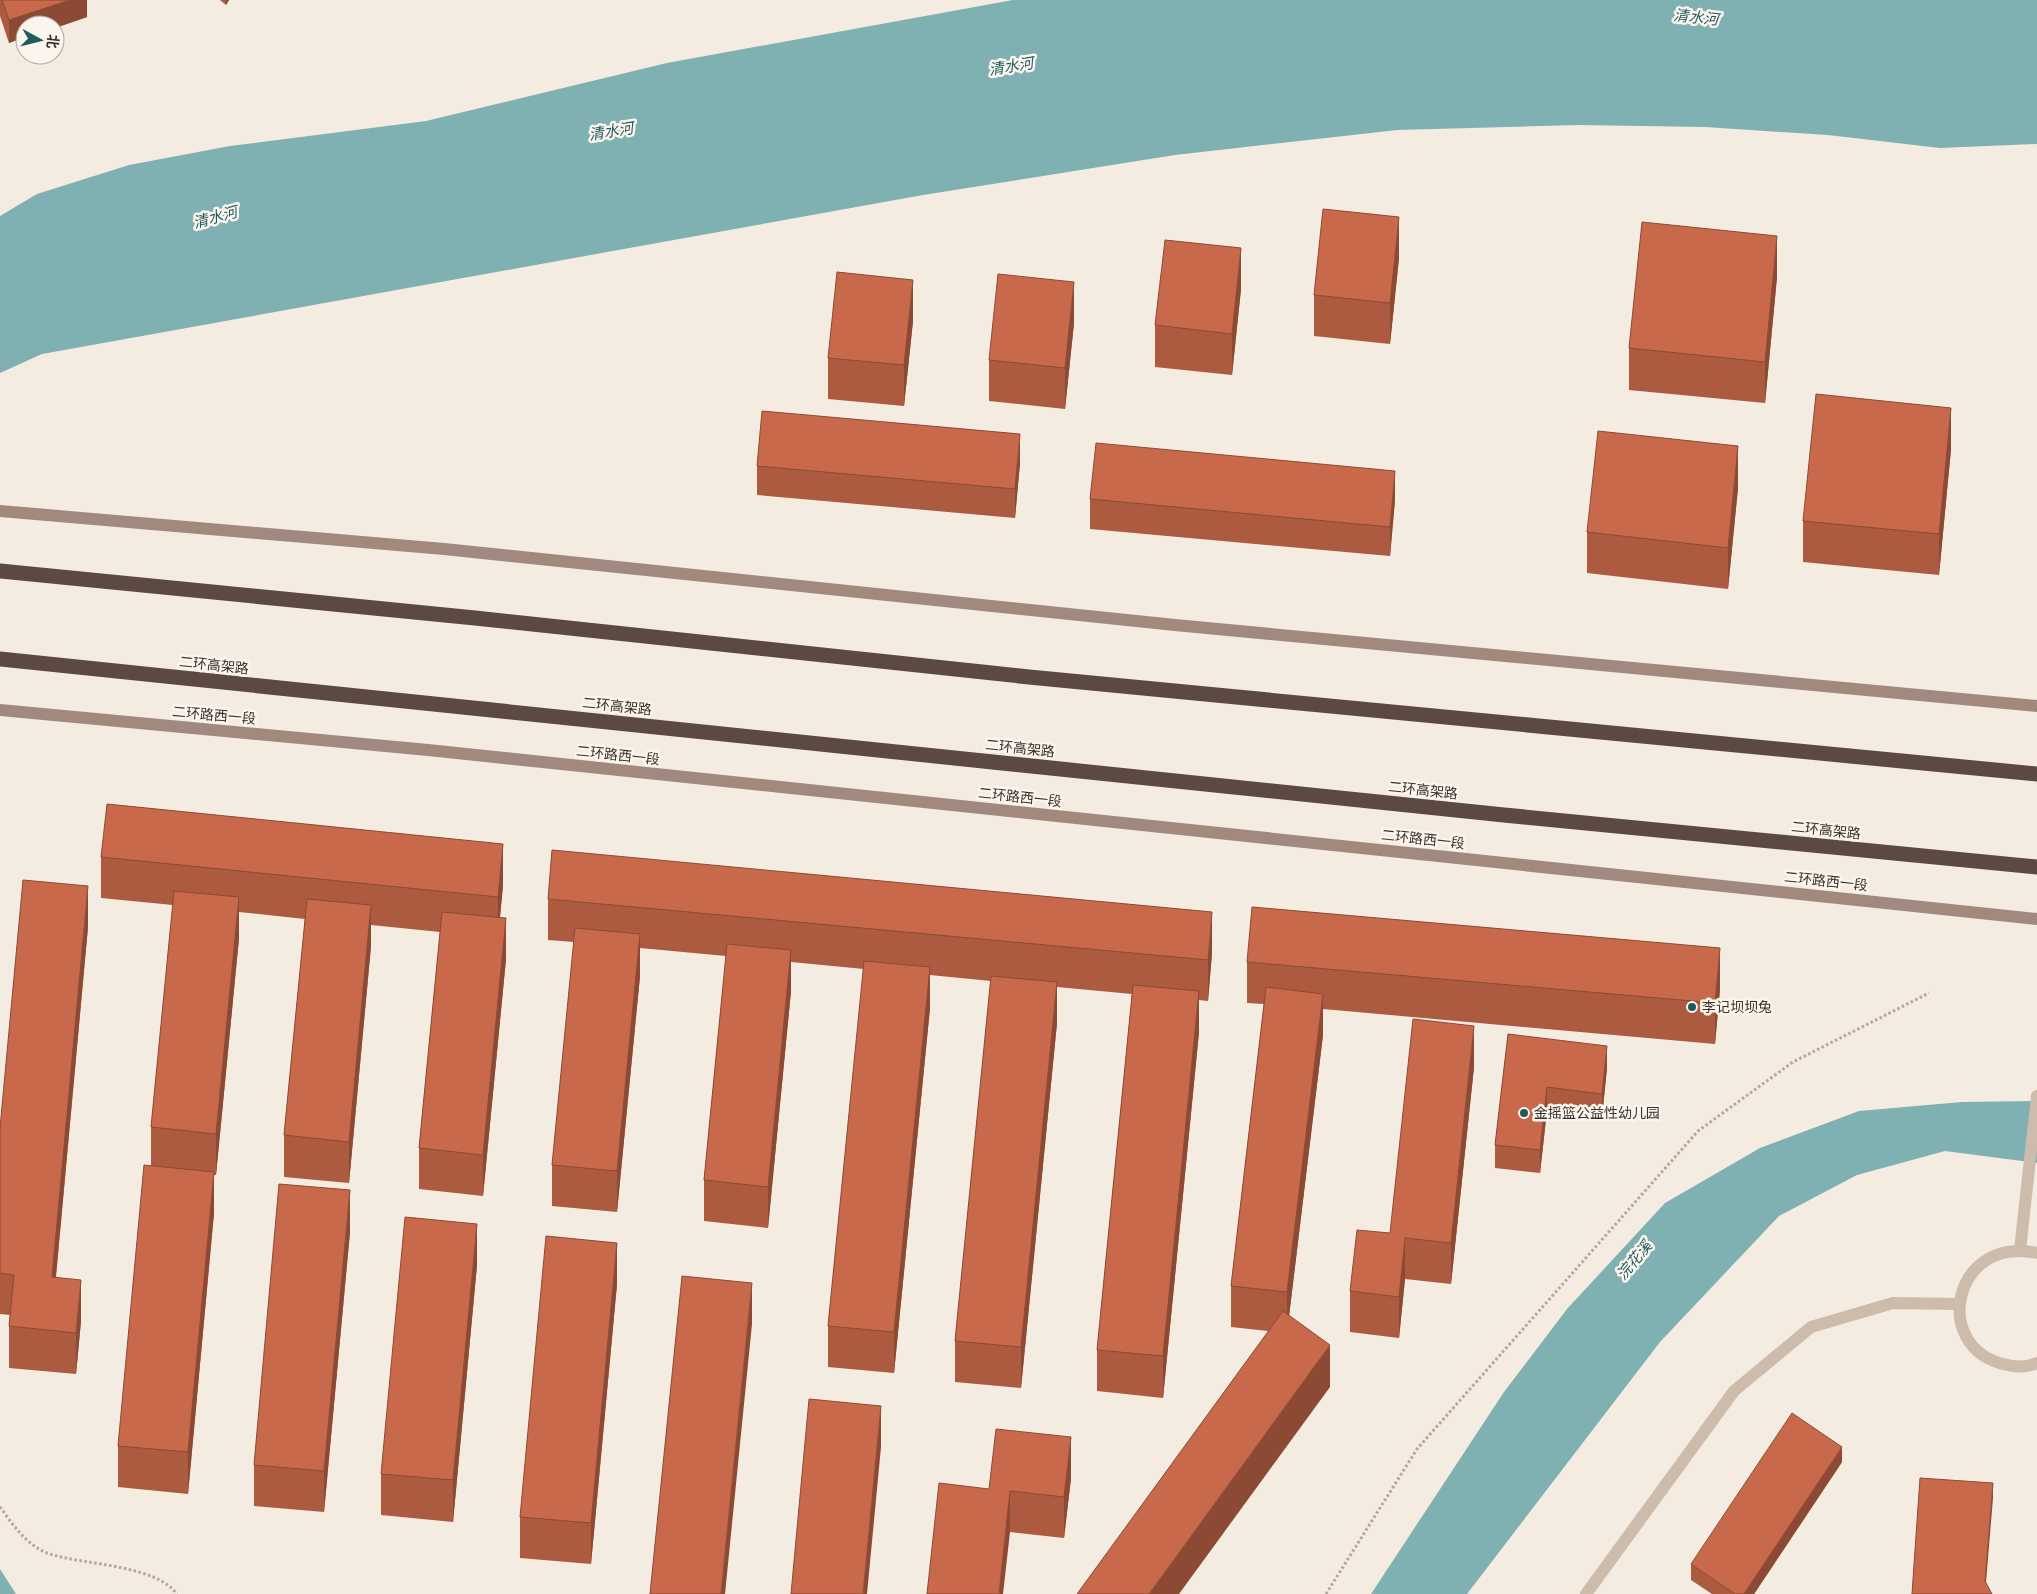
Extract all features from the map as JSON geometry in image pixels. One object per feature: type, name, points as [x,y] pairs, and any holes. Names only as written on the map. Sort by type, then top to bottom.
[{"type":"highway","points":[[0,572],[494,620],[1048,679],[2037,774]]},
{"type":"highway","name":"二环高架路","points":[[0,659],[1504,815],[2037,867]]},
{"type":"main road","points":[[0,511],[444,549],[1185,626],[2037,706]]},
{"type":"main road","name":"二环路西一段","points":[[0,710],[448,752],[2037,919]]},
{"type":"street","points":[[2020,1250],[2037,1096]]},
{"type":"street","points":[[2037,1253],[2020,1250],[2000,1252],[1982,1262],[1969,1276],[1960,1295],[1960,1316],[1966,1335],[1978,1351],[1995,1362],[2014,1367],[2037,1363]]},
{"type":"street","points":[[1586,1594],[1734,1391],[1812,1327],[1893,1303],[1960,1304]]},
{"type":"path","points":[[1326,1594],[1417,1449],[1698,1132],[1793,1062],[1929,993]]},
{"type":"path","points":[[0,1507],[30,1543],[50,1554],[108,1564],[152,1578],[177,1594]]},
{"type":"water","name":"清水河","points":[[1013,0],[2037,0],[2037,144],[1940,148],[1828,135],[1705,127],[1578,125],[1397,130],[1175,155],[923,195],[42,354],[0,373],[0,216],[37,194],[129,165],[230,146],[426,121],[667,63]]},
{"type":"water","name":"浣花溪","points":[[2037,1101],[2037,1163],[1945,1151],[1857,1175],[1779,1216],[1660,1342],[1467,1594],[1371,1594],[1504,1392],[1567,1309],[1665,1203],[1760,1148],[1859,1111],[1962,1102]]},
{"type":"water","points":[[0,1569],[16,1594],[0,1594]]},
{"type":"building","points":[[2,0],[70,0],[24,15],[15,15],[15,18],[9,20]]},
{"type":"building","points":[[1323,209],[1399,217],[1390,303],[1314,295]]},
{"type":"building","points":[[1642,222],[1777,236],[1765,362],[1629,348]]},
{"type":"building","points":[[1165,240],[1241,248],[1232,334],[1155,325]]},
{"type":"building","points":[[837,272],[913,280],[904,365],[828,358]]},
{"type":"building","points":[[998,274],[1074,282],[1065,368],[989,360]]},
{"type":"building","points":[[1816,394],[1951,408],[1939,534],[1803,521]]},
{"type":"building","points":[[762,411],[1020,434],[1015,489],[757,466]]},
{"type":"building","points":[[1598,431],[1738,446],[1728,548],[1587,532]]},
{"type":"building","points":[[1096,443],[1395,471],[1390,527],[1090,499]]},
{"type":"building","points":[[107,804],[503,844],[498,897],[101,857]]},
{"type":"building","points":[[552,850],[1212,912],[1208,960],[548,899]]},
{"type":"building","points":[[23,880],[88,886],[52,1277],[81,1280],[76,1333],[9,1326],[14,1275],[0,1273],[0,1128]]},
{"type":"building","points":[[174,891],[239,897],[216,1134],[151,1127]]},
{"type":"building","points":[[307,899],[371,905],[349,1142],[284,1135]]},
{"type":"building","points":[[1252,907],[1720,948],[1715,1003],[1247,962]]},
{"type":"building","points":[[442,912],[506,918],[483,1155],[419,1148]]},
{"type":"building","points":[[575,928],[640,934],[617,1171],[552,1165]]},
{"type":"building","points":[[727,944],[791,950],[768,1187],[704,1180]]},
{"type":"building","points":[[864,961],[930,967],[894,1332],[828,1326]]},
{"type":"building","points":[[991,976],[1057,982],[1021,1347],[955,1341]]},
{"type":"building","points":[[1133,985],[1199,991],[1163,1356],[1097,1350]]},
{"type":"building","points":[[1266,987],[1323,994],[1287,1292],[1231,1286]]},
{"type":"building","points":[[1413,1019],[1474,1026],[1451,1243],[1405,1238],[1399,1297],[1350,1291],[1357,1230],[1390,1233]]},
{"type":"building","name":"金摇篮公益性幼儿园","points":[[1508,1034],[1607,1046],[1602,1094],[1547,1087],[1540,1150],[1495,1145]]},
{"type":"building","points":[[144,1165],[214,1172],[188,1452],[118,1446]]},
{"type":"building","points":[[279,1184],[350,1190],[324,1471],[254,1465]]},
{"type":"building","points":[[405,1217],[477,1224],[453,1480],[381,1474]]},
{"type":"building","points":[[546,1236],[617,1243],[591,1523],[520,1517]]},
{"type":"building","points":[[682,1276],[752,1283],[721,1594],[650,1594]]},
{"type":"building","points":[[1283,1311],[1330,1345],[1149,1594],[1077,1594]]},
{"type":"building","points":[[809,1399],[881,1406],[863,1594],[791,1594]]},
{"type":"building","points":[[1792,1413],[1842,1447],[1744,1594],[1735,1594],[1691,1564]]},
{"type":"building","points":[[996,1429],[1071,1437],[1064,1497],[1010,1491],[999,1594],[927,1594],[939,1483],[989,1489]]},
{"type":"building","points":[[1920,1478],[1993,1483],[1985,1581],[1992,1594],[1912,1594]]},
{"type":"place","name":"李记坝坝兔","points":[[1692,1007]]},
{"type":"place","name":"金摇篮公益性幼儿园","points":[[1524,1113]]}]
